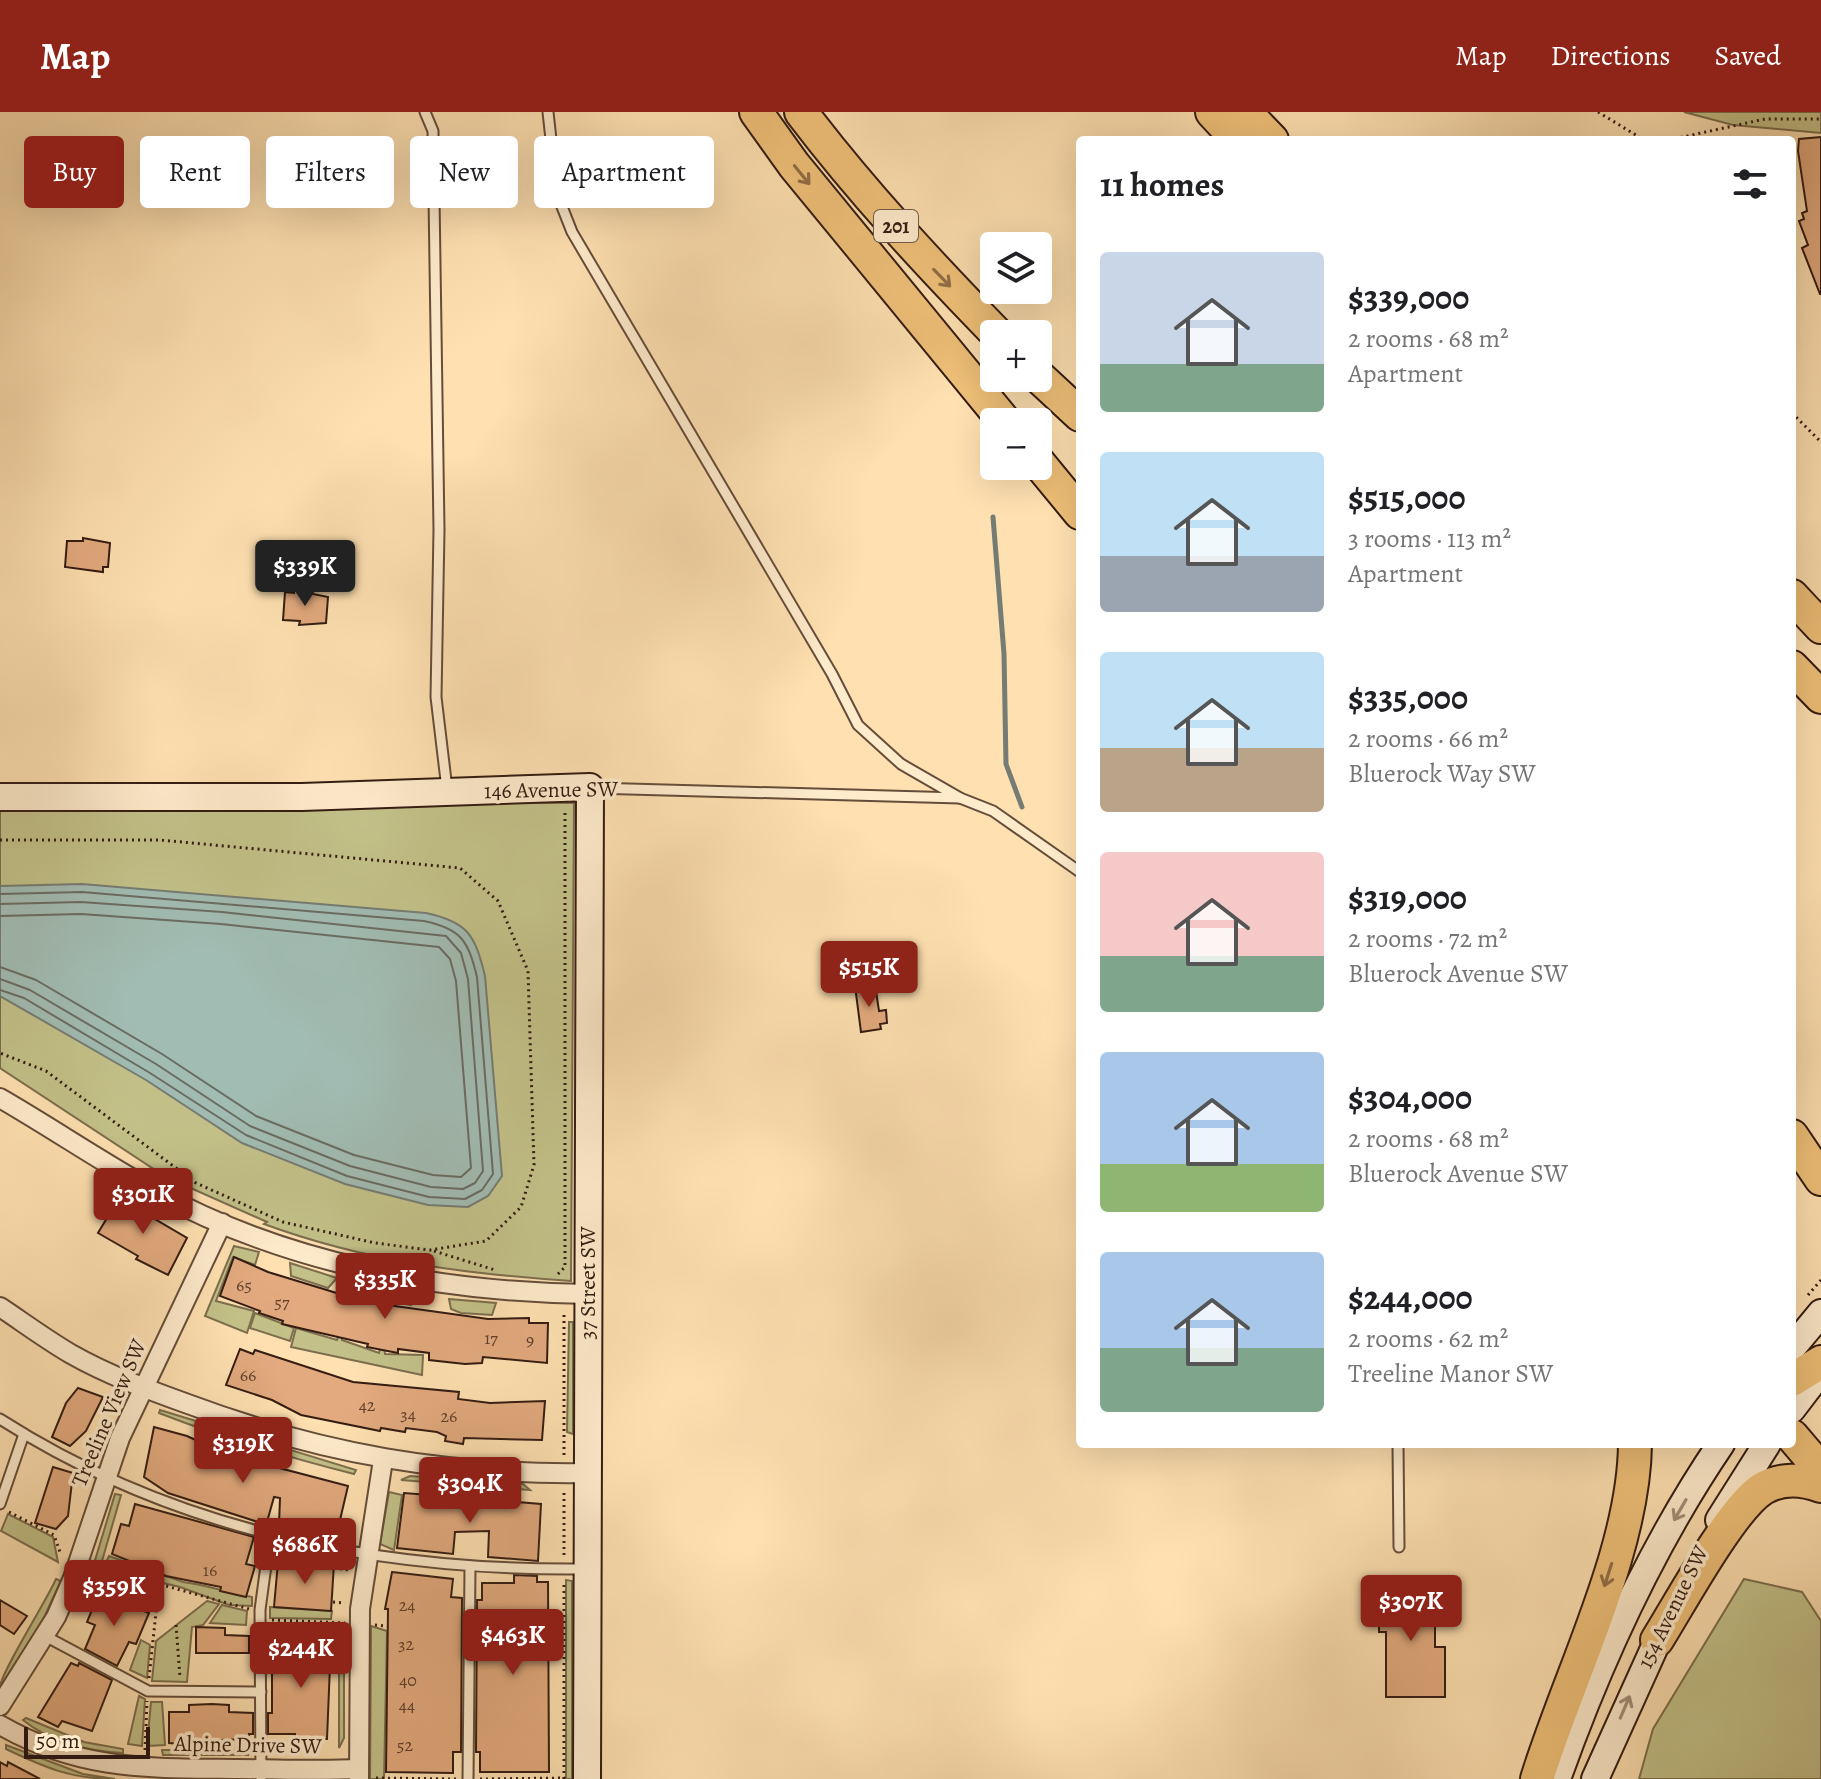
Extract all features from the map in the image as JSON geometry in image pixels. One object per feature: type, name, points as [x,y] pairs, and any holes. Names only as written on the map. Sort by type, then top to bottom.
[{"type":"highway","points":[[756,112],[794,165],[994,408]]},
{"type":"highway","name":"201","points":[[801,112],[839,161],[925,259],[984,320]]},
{"type":"highway","points":[[1212,112],[1234,136]]},
{"type":"highway","points":[[1245,112],[1268,136]]},
{"type":"highway","points":[[1052,389],[1076,411]]},
{"type":"highway","points":[[1052,479],[1076,508]]},
{"type":"highway","points":[[1796,577],[1821,599]]},
{"type":"highway","points":[[1796,600],[1821,627]]},
{"type":"highway","points":[[1796,671],[1821,697]]},
{"type":"highway","points":[[1796,1142],[1821,1179]]},
{"type":"highway","points":[[1796,1378],[1821,1362]]},
{"type":"highway","points":[[1796,1441],[1821,1470]]},
{"type":"highway","points":[[1537,1779],[1608,1578],[1624,1521],[1634,1448]]},
{"type":"highway","points":[[1657,1640],[1712,1552],[1760,1490],[1793,1480],[1821,1486]]},
{"type":"street","name":"146 Avenue SW","points":[[0,797],[302,797],[590,787]]},
{"type":"street","name":"37 Street SW","points":[[587,1779],[571,1569],[587,1473],[576,1299],[590,787]]},
{"type":"street","points":[[0,1098],[156,1192],[222,1223],[332,1261],[406,1279],[576,1299]]},
{"type":"street","name":"Treeline View SW","points":[[0,1706],[45,1636],[70,1562],[143,1387],[222,1223]]},
{"type":"street","points":[[1796,1340],[1817,1301]]},
{"type":"street","points":[[0,1307],[72,1354],[143,1387],[288,1438],[383,1460],[482,1471],[587,1473]]},
{"type":"street","points":[[1796,1404],[1821,1371]]},
{"type":"street","name":"154 Avenue SW","points":[[1557,1779],[1613,1640],[1652,1557],[1719,1448]]},
{"type":"street","name":"154 Avenue SW","points":[[1595,1779],[1704,1544],[1764,1448]]},
{"type":"street","points":[[359,1774],[360,1623],[367,1554],[383,1460]]},
{"type":"street","name":"Alpine Drive SW","points":[[0,1725],[34,1744],[81,1760],[145,1768],[261,1774],[359,1774]]},
{"type":"lane","points":[[425,112],[433,131],[439,530],[436,697],[447,792]]},
{"type":"lane","points":[[548,112],[557,194],[572,232],[832,674],[858,725],[901,764],[960,798]]},
{"type":"lane","name":"146 Avenue SW","points":[[590,787],[960,798],[993,811],[1076,869]]},
{"type":"lane","points":[[0,1419],[105,1478],[203,1516],[270,1536],[367,1554],[470,1567],[571,1569]]},
{"type":"lane","points":[[0,1505],[24,1434]]},
{"type":"lane","points":[[1398,1448],[1399,1547]]},
{"type":"lane","points":[[261,1774],[260,1615],[270,1536]]},
{"type":"lane","points":[[468,1779],[470,1567]]},
{"type":"lane","points":[[45,1636],[148,1691],[261,1692]]},
{"type":"path","points":[[1598,112],[1637,136]]},
{"type":"path","points":[[1688,136],[1765,119],[1821,119]]},
{"type":"path","points":[[1796,417],[1821,442]]},
{"type":"path","points":[[557,1275],[565,1267],[566,821]]},
{"type":"path","points":[[0,840],[160,840],[460,868],[498,901],[528,971],[534,1165],[521,1207],[486,1241],[430,1250]]},
{"type":"path","points":[[0,1053],[46,1071],[196,1183],[283,1222],[375,1243],[430,1250],[500,1272]]},
{"type":"path","points":[[1817,1301],[1821,1280]]},
{"type":"path","points":[[564,1458],[576,1299]]},
{"type":"path","points":[[564,1493],[571,1569],[564,1779]]},
{"type":"path","points":[[0,1505],[54,1535],[70,1562],[159,1584],[260,1615],[360,1623]]},
{"type":"path","points":[[334,1568],[349,1570]]},
{"type":"path","points":[[145,1768],[148,1691],[159,1584]]},
{"type":"path","points":[[333,1602],[339,1602]]},
{"type":"path","points":[[176,1625],[181,1693]]},
{"type":"path","points":[[332,1652],[344,1652]]},
{"type":"path","points":[[376,1778],[587,1779]]},
{"type":"shaded area","points":[[1684,112],[1821,112],[1821,133],[1733,125]]},
{"type":"shaded area","points":[[0,799],[574,803],[571,1281],[416,1264],[339,1248],[264,1224],[267,1222],[166,1177],[0,1068]]},
{"type":"shaded area","points":[[234,1246],[259,1252],[255,1265],[233,1257],[216,1301],[254,1311],[247,1333],[205,1316]]},
{"type":"shaded area","points":[[290,1263],[337,1278],[328,1288],[291,1276]]},
{"type":"shaded area","points":[[368,1285],[417,1294],[411,1305],[369,1296]]},
{"type":"shaded area","points":[[449,1299],[496,1303],[492,1315],[461,1313],[451,1309]]},
{"type":"shaded area","points":[[255,1313],[294,1328],[290,1341],[250,1328]]},
{"type":"shaded area","points":[[344,1316],[342,1340],[379,1353],[383,1339],[385,1354],[423,1355],[422,1375],[291,1347],[296,1328],[337,1340]]},
{"type":"shaded area","points":[[569,1322],[573,1322],[573,1434],[567,1432]]},
{"type":"shaded area","points":[[160,1410],[356,1470],[354,1474],[255,1446],[159,1413]]},
{"type":"shaded area","points":[[410,1476],[523,1484],[530,1490],[401,1480]]},
{"type":"shaded area","points":[[389,1492],[402,1495],[394,1550],[380,1544]]},
{"type":"shaded area","points":[[115,1494],[121,1495],[100,1568],[93,1567]]},
{"type":"shaded area","points":[[8,1514],[53,1537],[58,1562],[1,1531]]},
{"type":"shaded area","points":[[109,1556],[183,1582],[252,1597],[252,1606],[229,1605],[180,1587],[103,1569]]},
{"type":"shaded area","points":[[102,1575],[156,1585],[155,1605],[100,1578]]},
{"type":"shaded area","points":[[56,1579],[61,1581],[41,1624],[0,1687],[7,1668]]},
{"type":"shaded area","points":[[1744,1579],[1802,1592],[1821,1621],[1821,1779],[1639,1779],[1653,1729]]},
{"type":"shaded area","points":[[566,1580],[572,1581],[572,1779],[566,1779]]},
{"type":"shaded area","points":[[207,1601],[219,1604],[203,1625],[192,1627],[187,1682],[152,1681],[156,1641]]},
{"type":"shaded area","points":[[222,1605],[247,1611],[246,1625],[210,1623]]},
{"type":"shaded area","points":[[270,1607],[332,1611],[331,1619],[270,1618]]},
{"type":"shaded area","points":[[270,1623],[277,1623],[278,1631],[284,1631],[284,1624],[332,1625],[332,1637],[269,1637]]},
{"type":"shaded area","points":[[371,1626],[387,1631],[384,1779],[370,1779]]},
{"type":"shaded area","points":[[141,1640],[150,1645],[147,1678],[130,1670]]},
{"type":"shaded area","points":[[339,1654],[344,1654],[344,1738],[339,1748]]},
{"type":"shaded area","points":[[139,1696],[145,1699],[142,1746],[128,1744]]},
{"type":"shaded area","points":[[151,1702],[162,1702],[165,1745],[147,1746]]},
{"type":"shaded area","points":[[26,1718],[84,1742],[123,1749],[123,1753],[57,1740],[23,1720]]},
{"type":"shaded area","points":[[6,1745],[83,1774],[115,1779],[59,1771],[6,1749]]},
{"type":"shaded area","points":[[162,1750],[250,1750],[248,1755],[163,1755]]},
{"type":"water","points":[[82,884],[426,913],[452,921],[468,932],[485,976],[502,1176],[488,1196],[468,1207],[428,1205],[345,1184],[242,1143],[146,1080],[0,996],[0,886]]},
{"type":"building","points":[[1821,137],[1820,294],[1802,248],[1808,245],[1799,221],[1804,219],[1802,213],[1807,211],[1798,151],[1799,139]]},
{"type":"building","points":[[83,538],[110,543],[108,567],[103,567],[103,572],[65,567],[67,541],[83,541]]},
{"type":"building","points":[[294,590],[328,597],[326,623],[299,625],[300,621],[283,620],[285,592],[294,593]]},
{"type":"building","points":[[875,984],[879,1011],[886,1010],[887,1023],[880,1024],[881,1029],[861,1032],[855,986]]},
{"type":"building","points":[[119,1198],[187,1238],[168,1275],[136,1259],[138,1256],[98,1233]]},
{"type":"building","points":[[234,1257],[268,1272],[366,1302],[488,1319],[529,1318],[529,1323],[548,1323],[547,1363],[483,1357],[482,1363],[465,1364],[429,1360],[429,1353],[398,1349],[398,1353],[367,1347],[368,1344],[282,1324],[283,1321],[220,1296]]},
{"type":"building","points":[[240,1349],[253,1354],[255,1350],[353,1382],[459,1392],[458,1399],[490,1403],[545,1401],[542,1440],[464,1438],[463,1444],[445,1441],[446,1436],[437,1432],[406,1428],[405,1432],[381,1428],[380,1431],[301,1415],[272,1400],[226,1385]]},
{"type":"building","points":[[78,1388],[103,1397],[86,1431],[70,1446],[52,1437],[66,1403]]},
{"type":"building","points":[[154,1427],[187,1436],[226,1454],[348,1486],[336,1537],[279,1525],[280,1498],[274,1497],[267,1522],[259,1519],[258,1522],[168,1493],[144,1477]]},
{"type":"building","points":[[53,1467],[73,1473],[68,1516],[56,1529],[35,1523]]},
{"type":"building","points":[[404,1493],[541,1504],[538,1561],[488,1557],[489,1531],[455,1532],[453,1554],[397,1548]]},
{"type":"building","points":[[135,1504],[254,1537],[246,1564],[255,1566],[246,1597],[220,1591],[221,1587],[166,1576],[112,1554],[121,1524],[129,1526]]},
{"type":"building","points":[[303,1559],[334,1564],[331,1611],[274,1607],[278,1562],[303,1564]]},
{"type":"building","points":[[392,1572],[453,1579],[451,1597],[462,1598],[461,1752],[453,1752],[453,1773],[386,1772],[388,1609],[385,1609]]},
{"type":"building","points":[[514,1575],[537,1576],[537,1582],[548,1582],[549,1772],[480,1772],[480,1752],[476,1752],[477,1600],[482,1600],[482,1583],[514,1583]]},
{"type":"building","points":[[1379,1588],[1435,1588],[1435,1647],[1445,1647],[1445,1697],[1386,1697],[1386,1632],[1379,1632]]},
{"type":"building","points":[[99,1593],[149,1613],[136,1644],[129,1642],[117,1666],[85,1649],[95,1625],[87,1622]]},
{"type":"building","points":[[0,1600],[27,1616],[14,1634],[0,1625]]},
{"type":"building","points":[[196,1627],[225,1628],[225,1635],[249,1636],[249,1653],[196,1653]]},
{"type":"building","points":[[331,1641],[327,1739],[295,1739],[295,1734],[268,1734],[268,1713],[272,1713],[272,1645]]},
{"type":"building","points":[[71,1663],[78,1666],[79,1663],[112,1680],[92,1731],[62,1721],[58,1727],[38,1717]]},
{"type":"building","points":[[189,1705],[229,1705],[229,1712],[253,1713],[253,1734],[249,1734],[249,1739],[194,1741],[194,1745],[169,1743],[169,1712],[189,1712]]},
{"type":"building","points":[[0,1762],[7,1766],[8,1762],[40,1779],[0,1779]]},
{"type":"waterway","points":[[993,517],[1004,654],[1006,764],[1022,807]]}]
